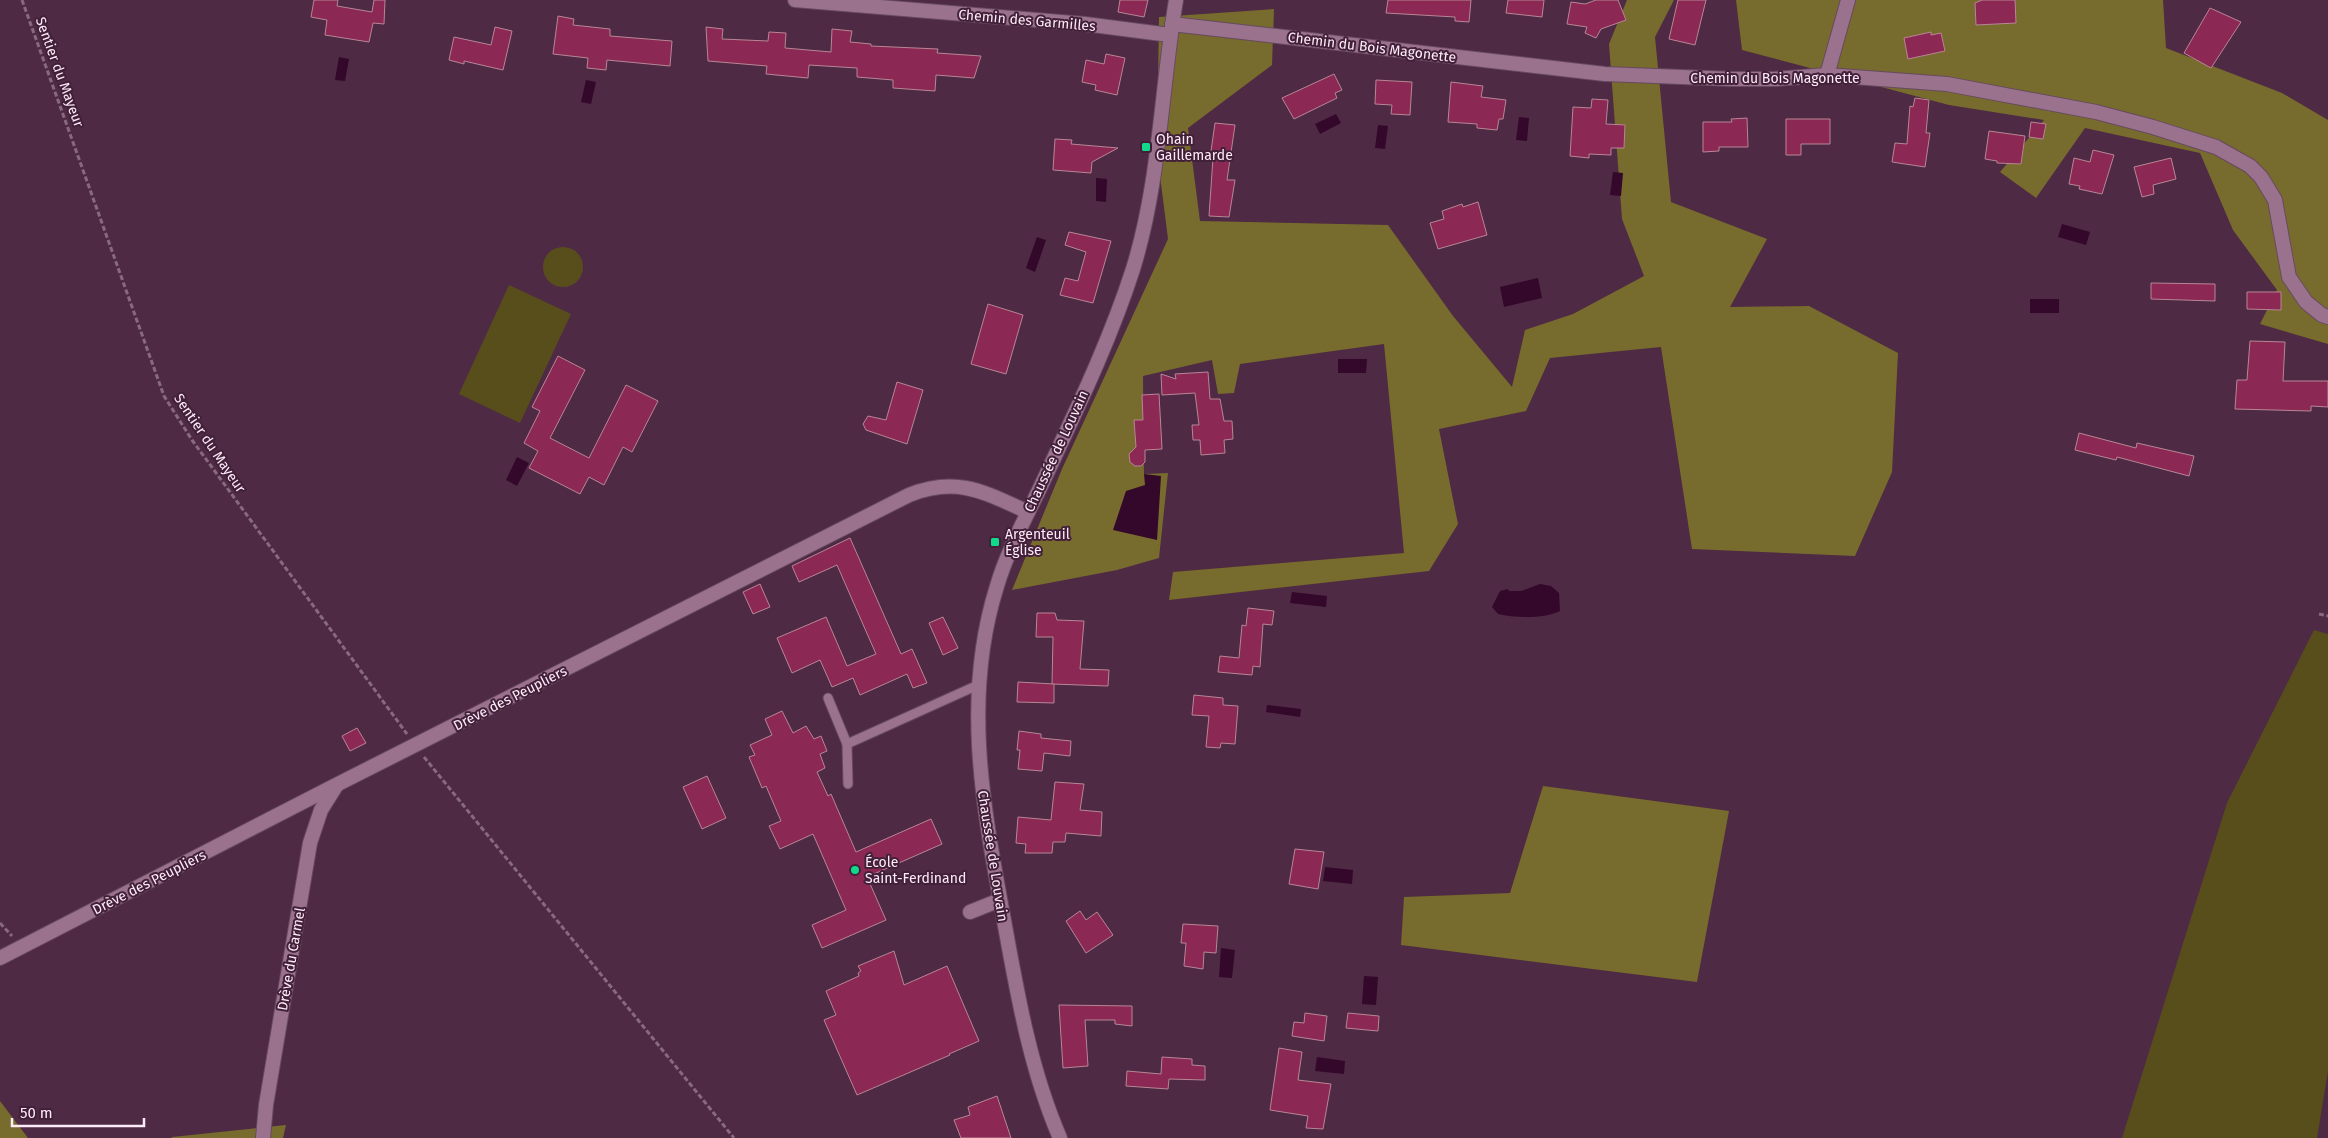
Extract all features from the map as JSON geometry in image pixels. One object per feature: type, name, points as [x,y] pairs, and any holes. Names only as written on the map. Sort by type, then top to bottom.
[{"type":"street","name":"Chemin des Garmilles","points":[[795,0],[1066,23],[1171,29]]},
{"type":"street","name":"Chaussée de Louvain","points":[[1060,1138],[1037,1071],[1020,1010],[1000,900],[979,768],[978,685],[982,652],[997,585],[1110,330],[1133,269],[1146,215],[1161,128],[1171,29],[1176,0]]},
{"type":"street","points":[[1827,75],[1848,0]]},
{"type":"street","name":"Chemin du Bois Magonette","points":[[1171,29],[1605,74],[1733,79],[1774,79],[1827,75],[1947,84],[2096,112],[2191,137],[2232,155],[2261,177],[2275,200],[2289,277],[2306,302],[2322,315],[2328,317]]},
{"type":"street","name":"Drève des Peupliers","points":[[0,958],[336,785],[921,490],[940,486],[970,488],[1028,512]]},
{"type":"street","name":"Drève du Carmel","points":[[263,1138],[266,1105],[310,843],[321,810],[336,785]]},
{"type":"street","points":[[970,912],[1000,900]]},
{"type":"lane","points":[[847,744],[978,685]]},
{"type":"lane","points":[[828,698],[847,744],[848,784]]},
{"type":"path","name":"Sentier du Mayeur","points":[[22,0],[164,396],[192,440],[415,746],[734,1138]]},
{"type":"path","points":[[2319,614],[2328,616]]},
{"type":"shaded area","points":[[1627,0],[1674,0],[1655,37],[1671,202],[1767,239],[1730,307],[1809,306],[1898,353],[1892,472],[1855,556],[1692,549],[1661,347],[1550,358],[1526,411],[1439,429],[1458,524],[1429,571],[1169,600],[1173,572],[1404,553],[1384,344],[1240,364],[1234,393],[1218,394],[1212,360],[1143,376],[1144,474],[1168,473],[1159,558],[1117,570],[1012,590],[1062,469],[1168,239],[1157,152],[1159,17],[1274,9],[1272,65],[1188,128],[1200,221],[1388,225],[1453,316],[1512,387],[1525,330],[1573,314],[1644,276],[1622,219],[1609,44]]},
{"type":"shaded area","points":[[1736,0],[2163,0],[2166,48],[2282,93],[2328,120],[2328,344],[2260,324],[2277,290],[2233,230],[2200,153],[2085,128],[2036,198],[2000,172],[2044,120],[1949,105],[1742,50]]},
{"type":"shaded area","points":[[339,57],[349,59],[345,81],[335,80]]},
{"type":"shaded area","points":[[586,80],[596,82],[591,104],[581,102]]},
{"type":"shaded area","points":[[1336,114],[1341,123],[1320,134],[1315,124]]},
{"type":"shaded area","points":[[1519,117],[1529,118],[1527,141],[1516,140]]},
{"type":"shaded area","points":[[1378,125],[1388,126],[1385,149],[1375,148]]},
{"type":"shaded area","points":[[1613,172],[1623,173],[1621,196],[1610,195]]},
{"type":"shaded area","points":[[1096,178],[1107,179],[1106,202],[1096,201]]},
{"type":"shaded area","points":[[2062,224],[2090,232],[2086,245],[2058,237]]},
{"type":"shaded area","points":[[1037,237],[1046,240],[1035,272],[1026,268]]},
{"type":"shaded area","points":[[563,247],[577,253],[583,267],[577,281],[563,287],[549,281],[543,267],[549,253]]},
{"type":"shaded area","points":[[1538,278],[1542,298],[1504,307],[1500,287]]},
{"type":"shaded area","points":[[509,285],[571,314],[520,423],[459,394]]},
{"type":"shaded area","points":[[2030,299],[2059,299],[2059,313],[2030,313]]},
{"type":"shaded area","points":[[1338,359],[1367,359],[1366,373],[1338,373]]},
{"type":"shaded area","points":[[517,457],[529,463],[517,486],[506,480]]},
{"type":"shaded area","points":[[1144,474],[1161,476],[1157,540],[1113,530],[1126,491],[1145,485]]},
{"type":"shaded area","points":[[1540,584],[1551,586],[1559,593],[1560,611],[1538,617],[1521,617],[1498,614],[1492,607],[1500,591],[1508,589],[1509,591],[1521,591]]},
{"type":"shaded area","points":[[1292,592],[1327,596],[1326,607],[1290,603]]},
{"type":"shaded area","points":[[2314,630],[2328,634],[2328,1071],[2317,1138],[2122,1138],[2227,803]]},
{"type":"shaded area","points":[[1267,705],[1301,709],[1300,717],[1266,712]]},
{"type":"shaded area","points":[[1543,786],[1729,811],[1697,982],[1401,945],[1404,897],[1510,893]]},
{"type":"shaded area","points":[[1325,867],[1353,870],[1352,884],[1323,881]]},
{"type":"shaded area","points":[[1221,948],[1235,950],[1232,978],[1219,977]]},
{"type":"shaded area","points":[[1364,976],[1378,977],[1376,1005],[1362,1004]]},
{"type":"shaded area","points":[[1317,1057],[1345,1061],[1344,1074],[1315,1071]]},
{"type":"shaded area","points":[[0,1101],[28,1138],[0,1138]]},
{"type":"shaded area","points":[[286,1125],[283,1138],[171,1138],[172,1137]]},
{"type":"building","points":[[314,0],[338,0],[337,6],[372,12],[374,0],[385,0],[384,24],[373,23],[369,42],[325,35],[327,20],[311,17]]},
{"type":"building","points":[[1120,0],[1148,0],[1144,17],[1118,12]]},
{"type":"building","points":[[1388,0],[1471,0],[1469,22],[1455,21],[1455,17],[1386,13]]},
{"type":"building","points":[[1508,0],[1544,0],[1542,17],[1506,13]]},
{"type":"building","points":[[1596,0],[1618,0],[1626,20],[1601,29],[1596,38],[1585,33],[1587,27],[1567,24],[1571,2],[1585,4]]},
{"type":"building","points":[[1678,0],[1706,0],[1695,45],[1669,39]]},
{"type":"building","points":[[1982,0],[2015,0],[2016,23],[1976,25],[1975,3]]},
{"type":"building","points":[[2210,8],[2241,22],[2211,68],[2184,53]]},
{"type":"building","points":[[558,16],[574,19],[573,25],[610,29],[610,36],[672,41],[670,66],[607,60],[606,70],[587,68],[588,58],[553,54]]},
{"type":"building","points":[[495,27],[512,31],[503,70],[464,61],[464,64],[449,60],[454,37],[491,45]]},
{"type":"building","points":[[706,27],[723,29],[722,39],[768,41],[769,32],[786,33],[785,48],[831,52],[832,29],[852,31],[850,42],[871,44],[871,46],[938,49],[937,53],[981,56],[974,78],[936,75],[935,91],[893,88],[893,80],[857,77],[857,68],[809,65],[808,78],[766,74],[767,66],[708,61]]},
{"type":"building","points":[[1931,32],[1931,35],[1941,33],[1945,51],[1908,59],[1904,38]]},
{"type":"building","points":[[1106,54],[1125,58],[1117,95],[1095,90],[1096,85],[1082,82],[1086,60],[1104,64]]},
{"type":"building","points":[[1334,74],[1342,90],[1335,93],[1337,98],[1294,119],[1282,98]]},
{"type":"building","points":[[1376,80],[1412,82],[1410,115],[1391,114],[1392,105],[1375,104]]},
{"type":"building","points":[[1451,82],[1483,86],[1481,97],[1506,100],[1503,119],[1499,119],[1497,130],[1477,128],[1477,124],[1448,122]]},
{"type":"building","points":[[1915,98],[1929,100],[1926,133],[1930,133],[1925,167],[1892,162],[1895,143],[1907,144],[1910,106],[1913,107]]},
{"type":"building","points":[[1592,99],[1608,100],[1606,124],[1625,125],[1624,148],[1611,148],[1611,155],[1589,154],[1589,158],[1570,156],[1573,107],[1591,108]]},
{"type":"building","points":[[1747,118],[1748,147],[1719,147],[1719,151],[1703,152],[1703,122],[1732,122],[1731,119]]},
{"type":"building","points":[[1786,119],[1830,119],[1830,144],[1801,144],[1801,155],[1786,155]]},
{"type":"building","points":[[2031,122],[2046,124],[2043,139],[2029,137]]},
{"type":"building","points":[[1215,123],[1235,125],[1227,180],[1235,180],[1229,217],[1209,216],[1213,158],[1210,158]]},
{"type":"building","points":[[1989,131],[2025,136],[2021,164],[1997,163],[1997,161],[1985,159]]},
{"type":"building","points":[[1055,139],[1072,140],[1071,144],[1118,148],[1092,162],[1091,173],[1053,170]]},
{"type":"building","points":[[2093,150],[2114,155],[2102,194],[2079,189],[2080,186],[2069,184],[2074,158],[2090,162]]},
{"type":"building","points":[[2171,158],[2176,179],[2153,185],[2154,194],[2142,197],[2134,167]]},
{"type":"building","points":[[1478,202],[1487,235],[1438,249],[1430,223],[1444,219],[1442,211],[1462,204],[1463,207]]},
{"type":"building","points":[[1069,232],[1111,241],[1093,303],[1060,295],[1065,278],[1078,281],[1086,252],[1065,245]]},
{"type":"building","points":[[2151,283],[2215,284],[2215,301],[2151,299]]},
{"type":"building","points":[[2247,292],[2281,292],[2281,310],[2247,309]]},
{"type":"building","points":[[988,304],[1023,315],[1006,374],[971,364]]},
{"type":"building","points":[[2250,341],[2285,342],[2283,381],[2328,381],[2328,407],[2311,406],[2311,411],[2235,409],[2237,380],[2247,380]]},
{"type":"building","points":[[558,356],[585,370],[550,438],[589,458],[626,385],[658,401],[632,452],[623,447],[604,485],[589,477],[580,494],[529,468],[538,451],[524,443],[540,411],[532,407]]},
{"type":"building","points":[[1208,372],[1210,399],[1220,399],[1224,421],[1232,421],[1233,439],[1224,440],[1225,453],[1201,455],[1200,440],[1193,440],[1192,425],[1199,425],[1195,393],[1162,395],[1161,374],[1176,379],[1175,374]]},
{"type":"building","points":[[897,382],[923,390],[907,444],[866,430],[863,424],[868,416],[886,420]]},
{"type":"building","points":[[1159,394],[1162,449],[1145,450],[1145,462],[1141,466],[1135,466],[1130,462],[1129,454],[1136,447],[1134,420],[1143,420],[1142,395]]},
{"type":"building","points":[[2079,433],[2136,448],[2137,443],[2194,456],[2189,476],[2117,457],[2116,460],[2075,450]]},
{"type":"building","points":[[850,538],[901,654],[912,649],[927,683],[913,688],[907,674],[860,695],[853,678],[832,687],[820,660],[792,673],[777,638],[826,617],[847,666],[876,654],[837,565],[799,582],[792,566]]},
{"type":"building","points":[[760,584],[770,607],[753,614],[743,592]]},
{"type":"building","points":[[1248,608],[1274,611],[1272,625],[1263,624],[1260,667],[1253,666],[1252,675],[1218,672],[1220,656],[1239,658],[1242,625],[1246,626]]},
{"type":"building","points":[[1037,613],[1055,613],[1057,620],[1084,621],[1080,669],[1109,670],[1108,686],[1052,684],[1053,637],[1036,637]]},
{"type":"building","points":[[943,617],[958,648],[943,655],[929,623]]},
{"type":"building","points":[[1018,682],[1054,684],[1054,703],[1017,702]]},
{"type":"building","points":[[1194,695],[1223,698],[1223,705],[1238,706],[1235,744],[1221,743],[1220,748],[1206,747],[1209,716],[1192,715]]},
{"type":"building","name":"École Saint-Ferdinand","points":[[782,711],[793,733],[806,726],[814,739],[821,736],[827,751],[820,754],[825,768],[817,772],[828,796],[831,794],[856,852],[931,819],[942,844],[867,877],[886,920],[822,948],[812,925],[846,910],[813,834],[780,849],[769,826],[781,821],[766,786],[762,788],[749,757],[755,755],[750,745],[772,735],[765,719]]},
{"type":"building","points":[[357,728],[366,743],[350,751],[342,736]]},
{"type":"building","points":[[1019,731],[1041,734],[1041,738],[1071,741],[1070,756],[1044,753],[1042,771],[1018,769]]},
{"type":"building","points":[[707,776],[726,818],[702,829],[683,787]]},
{"type":"building","points":[[1055,782],[1084,784],[1080,810],[1102,812],[1101,836],[1066,833],[1065,842],[1053,842],[1052,853],[1025,853],[1026,844],[1016,843],[1018,817],[1051,820]]},
{"type":"building","points":[[1295,849],[1324,852],[1318,889],[1289,884]]},
{"type":"building","points":[[1080,911],[1086,920],[1097,912],[1113,935],[1086,953],[1066,921]]},
{"type":"building","points":[[1183,924],[1218,926],[1216,953],[1204,952],[1203,969],[1184,966],[1186,943],[1181,943]]},
{"type":"building","points":[[894,951],[904,985],[947,966],[979,1041],[857,1095],[824,1020],[836,1015],[826,991],[859,976],[858,973],[861,971],[858,966]]},
{"type":"building","points":[[1059,1005],[1132,1006],[1132,1026],[1115,1024],[1115,1020],[1085,1020],[1088,1066],[1063,1068]]},
{"type":"building","points":[[1305,1013],[1327,1016],[1324,1041],[1292,1036],[1294,1022],[1304,1023]]},
{"type":"building","points":[[1348,1013],[1379,1016],[1378,1031],[1346,1028]]},
{"type":"building","points":[[1279,1048],[1302,1052],[1298,1080],[1331,1084],[1323,1129],[1306,1128],[1308,1116],[1270,1110]]},
{"type":"building","points":[[1162,1057],[1192,1059],[1192,1065],[1205,1066],[1205,1080],[1169,1079],[1168,1089],[1126,1086],[1127,1071],[1161,1074]]},
{"type":"building","points":[[997,1096],[1011,1138],[961,1138],[954,1120],[970,1115],[968,1107]]},
{"type":"place","name":"Ohain Gaillemarde","points":[[1146,147]]},
{"type":"place","name":"Argenteuil Église","points":[[995,542]]},
{"type":"place","name":"École Saint-Ferdinand","points":[[855,870]]}]
